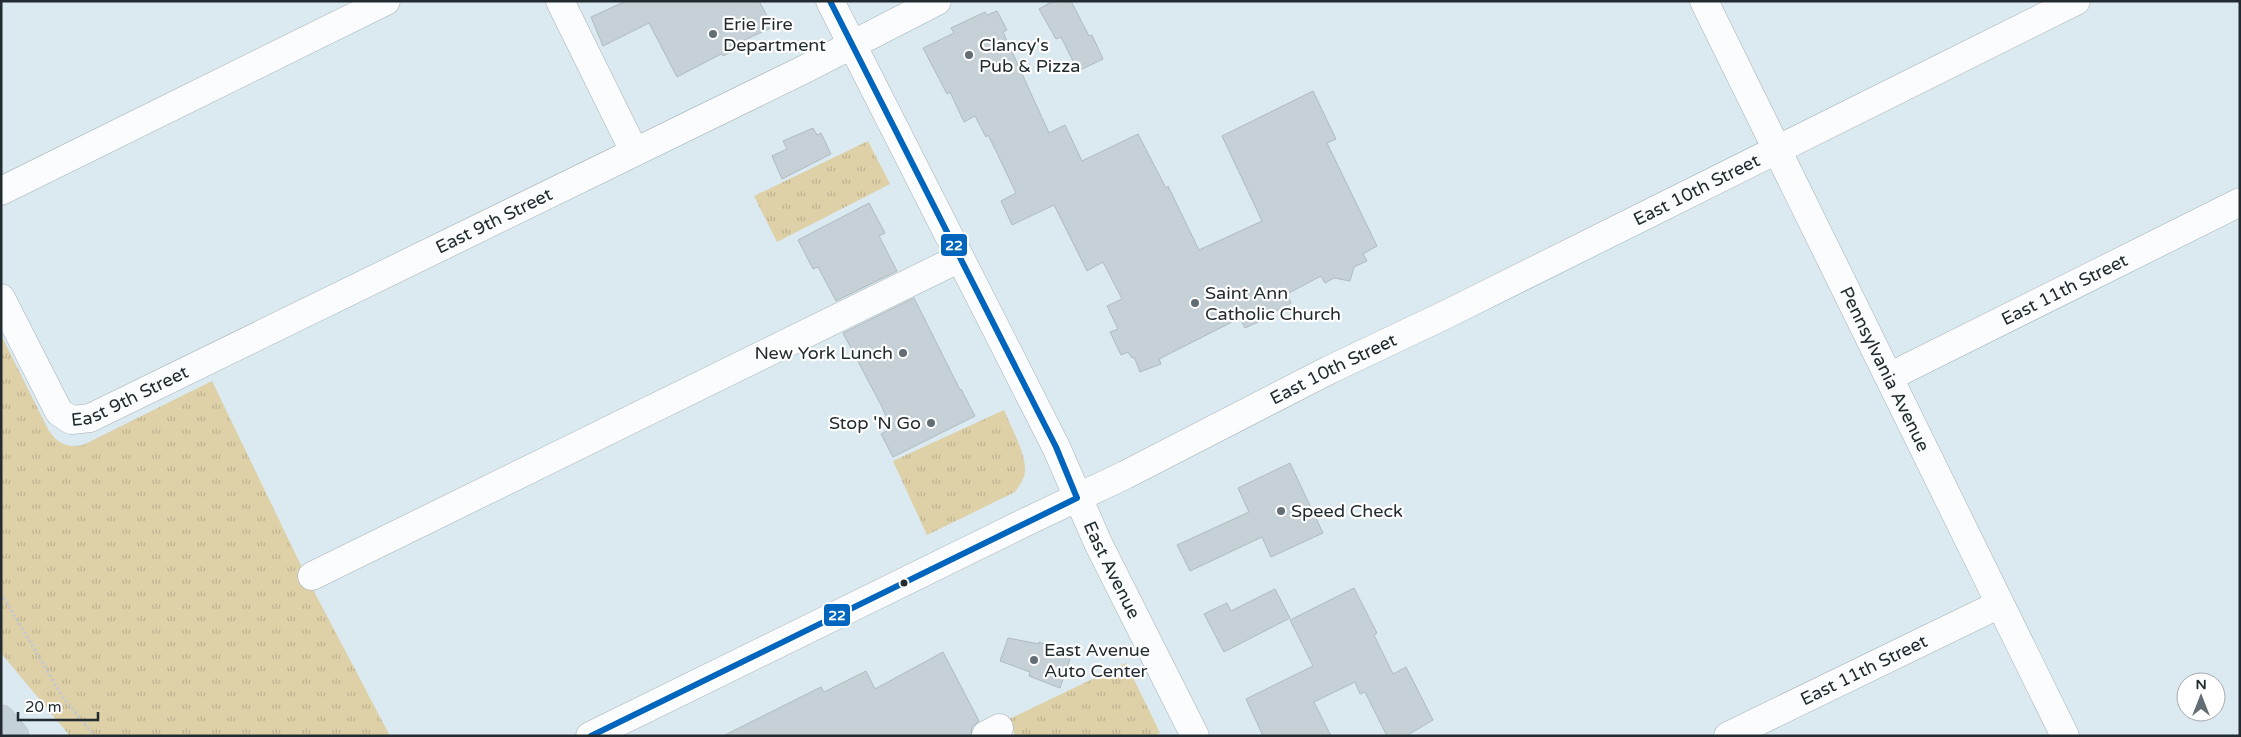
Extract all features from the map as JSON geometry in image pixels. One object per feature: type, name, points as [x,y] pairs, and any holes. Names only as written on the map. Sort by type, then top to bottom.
[{"type":"highway","points":[[1,719],[15,736]]},
{"type":"street","points":[[1,191],[386,1]]},
{"type":"street","points":[[560,1],[634,152]]},
{"type":"street","name":"East Avenue","points":[[830,1],[1056,447],[1077,498],[1195,736]]},
{"type":"street","name":"East 9th Street","points":[[1,298],[54,405],[64,417],[71,420],[90,418],[852,45],[936,1]]},
{"type":"street","name":"Pennsylvania Avenue","points":[[1704,1],[2065,736]]},
{"type":"street","name":"East 10th Street","points":[[590,736],[1077,498],[1329,370],[1447,314],[2076,1]]},
{"type":"street","name":"East 11th Street","points":[[1889,377],[2240,202]]},
{"type":"street","points":[[312,576],[960,258]]},
{"type":"street","name":"East 11th Street","points":[[1728,736],[2000,604]]},
{"type":"path","points":[[1,593],[64,699],[96,736]]},
{"type":"green space","points":[[868,141],[890,184],[777,242],[754,196]]},
{"type":"green space","points":[[1,335],[49,431],[59,442],[72,446],[83,445],[212,381],[308,580],[390,736],[70,736],[1,653]]},
{"type":"green space","points":[[1004,410],[1025,464],[1025,474],[1020,485],[1015,492],[927,535],[893,461]]},
{"type":"green space","points":[[1126,663],[1160,733],[1153,736],[1016,736],[1007,720]]},
{"type":"building","points":[[626,1],[759,1],[773,27],[738,43],[740,48],[723,56],[721,54],[677,77],[649,23],[603,46],[591,17]]},
{"type":"building","points":[[1053,1],[1071,1],[1089,36],[1092,35],[1103,59],[1078,71],[1061,37],[1056,39],[1039,9]]},
{"type":"building","points":[[997,11],[1007,30],[1003,32],[1049,133],[1065,125],[1082,161],[1138,134],[1166,188],[1168,186],[1199,250],[1262,221],[1222,136],[1313,91],[1336,139],[1327,143],[1377,246],[1363,254],[1367,261],[1354,267],[1350,281],[1334,278],[1325,283],[1321,276],[1287,294],[1291,303],[1272,313],[1273,315],[1245,328],[1240,318],[1159,359],[1161,364],[1140,372],[1134,357],[1132,358],[1128,352],[1121,355],[1110,332],[1118,329],[1107,306],[1122,299],[1103,262],[1087,271],[1054,205],[1012,225],[1001,201],[1016,193],[988,135],[986,137],[975,116],[964,122],[950,92],[947,94],[923,48],[954,33],[951,28],[985,12],[987,15]]},
{"type":"building","points":[[813,128],[817,135],[821,133],[831,154],[782,179],[772,156],[787,149],[783,141]]},
{"type":"building","points":[[869,203],[885,233],[879,236],[897,271],[836,301],[818,267],[813,269],[798,240]]},
{"type":"building","points":[[914,298],[975,416],[893,457],[881,434],[891,428],[843,333]]},
{"type":"building","points":[[1290,463],[1323,533],[1271,557],[1262,537],[1190,571],[1177,545],[1249,512],[1238,488]]},
{"type":"building","points":[[1354,588],[1377,633],[1374,635],[1393,674],[1406,667],[1433,720],[1406,736],[1387,736],[1365,692],[1360,694],[1355,682],[1314,702],[1331,736],[1263,736],[1246,699],[1313,666],[1290,620]]},
{"type":"building","points":[[1275,589],[1290,618],[1224,652],[1204,614],[1227,603],[1231,611]]},
{"type":"building","points":[[1008,638],[1039,644],[1039,642],[1072,653],[1060,688],[1029,676],[1030,672],[1000,661]]},
{"type":"building","points":[[943,652],[979,721],[972,727],[971,736],[723,736],[821,687],[824,692],[866,671],[875,689]]},
{"type":"transit line","name":"22","points":[[591,736],[1077,498],[1056,447],[830,1]]},
{"type":"place","name":"Erie Fire Department","points":[[713,34]]},
{"type":"place","name":"Clancy's Pub & Pizza","points":[[969,55]]},
{"type":"place","name":"Saint Ann Catholic Church","points":[[1195,303]]},
{"type":"place","name":"New York Lunch","points":[[903,353]]},
{"type":"place","name":"Stop 'N Go","points":[[931,423]]},
{"type":"place","name":"Speed Check","points":[[1281,511]]},
{"type":"place","name":"East Avenue Auto Center","points":[[1034,660]]}]
